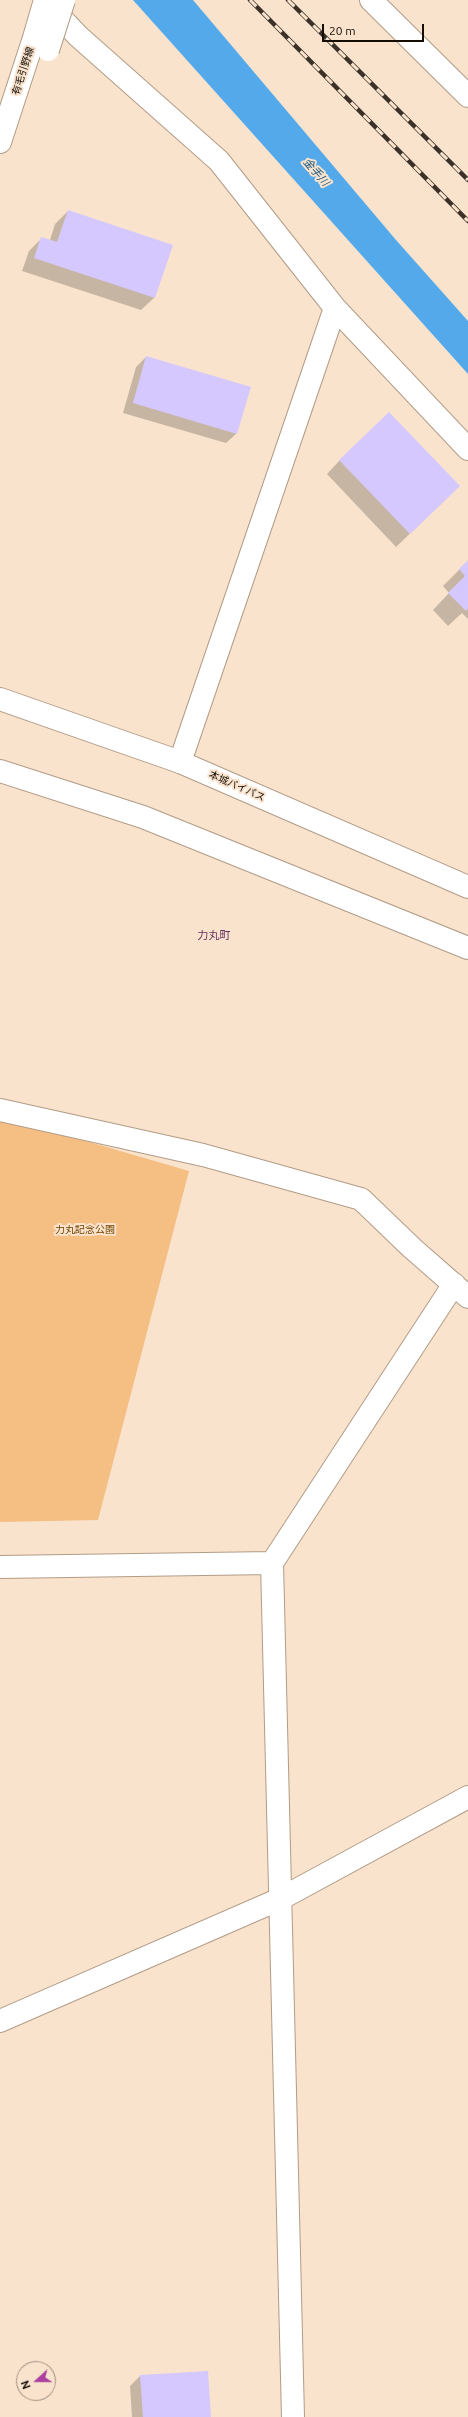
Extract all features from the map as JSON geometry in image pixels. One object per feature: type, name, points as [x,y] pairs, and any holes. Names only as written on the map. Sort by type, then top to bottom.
[{"type":"main road","name":"有毛引野線","points":[[0,142],[40,46],[45,0]]},
{"type":"main road","points":[[45,0],[78,36],[219,161],[335,308],[468,449]]},
{"type":"main road","points":[[40,46],[64,0]]},
{"type":"main road","points":[[371,0],[468,96]]},
{"type":"main road","points":[[180,762],[335,308]]},
{"type":"main road","name":"本城バイパス","points":[[0,699],[180,762],[468,887]]},
{"type":"main road","points":[[0,772],[143,817],[468,948]]},
{"type":"main road","points":[[0,1110],[203,1155],[361,1199],[412,1248],[461,1290],[272,1563],[293,2417]]},
{"type":"main road","points":[[0,1567],[272,1563]]},
{"type":"main road","points":[[0,2022],[280,1899],[468,1797]]},
{"type":"green space","name":"力丸記念公園","points":[[0,1116],[189,1171],[98,1520],[0,1522]]},
{"type":"water","name":"金手川","points":[[133,0],[193,0],[396,240],[468,321],[468,374]]},
{"type":"building","points":[[68,210],[173,245],[155,298],[34,258],[41,237],[57,242]]},
{"type":"building","points":[[146,356],[251,387],[237,434],[133,403]]},
{"type":"building","points":[[389,412],[460,486],[410,534],[339,460]]},
{"type":"building","points":[[468,560],[468,608],[466,611],[448,593],[465,576],[459,569]]},
{"type":"building","points":[[208,2371],[211,2417],[143,2417],[140,2375]]},
{"type":"railway","points":[[250,0],[468,221]]},
{"type":"railway","points":[[288,0],[468,180]]},
{"type":"district","name":"力丸町","points":[[214,935]]}]
